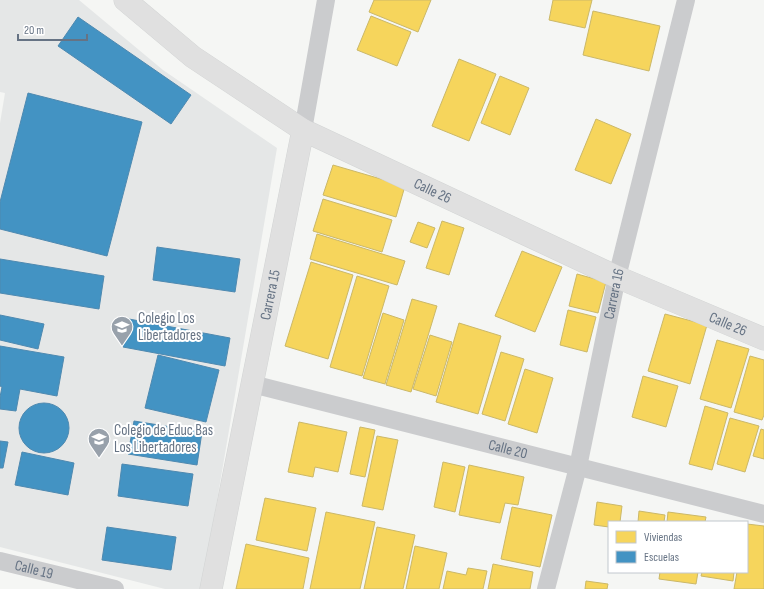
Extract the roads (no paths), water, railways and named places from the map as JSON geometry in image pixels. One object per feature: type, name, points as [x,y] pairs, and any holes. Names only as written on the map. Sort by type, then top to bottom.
[{"type":"street","name":"Calle 26","points":[[125,0],[193,57],[303,130],[618,277],[764,339]]},
{"type":"street","name":"Carrera 15","points":[[211,589],[303,130],[326,0]]},
{"type":"street","name":"Carrera 16","points":[[546,589],[578,467],[618,277],[686,0]]},
{"type":"street","name":"Calle 20","points":[[252,384],[764,514]]},
{"type":"street","name":"Calle 19","points":[[0,560],[115,589]]},
{"type":"place","name":"Colegio Los Libertadores","points":[[122,346]]},
{"type":"place","name":"Colegio de Educ Bas Los Libertadores","points":[[99,458]]}]
